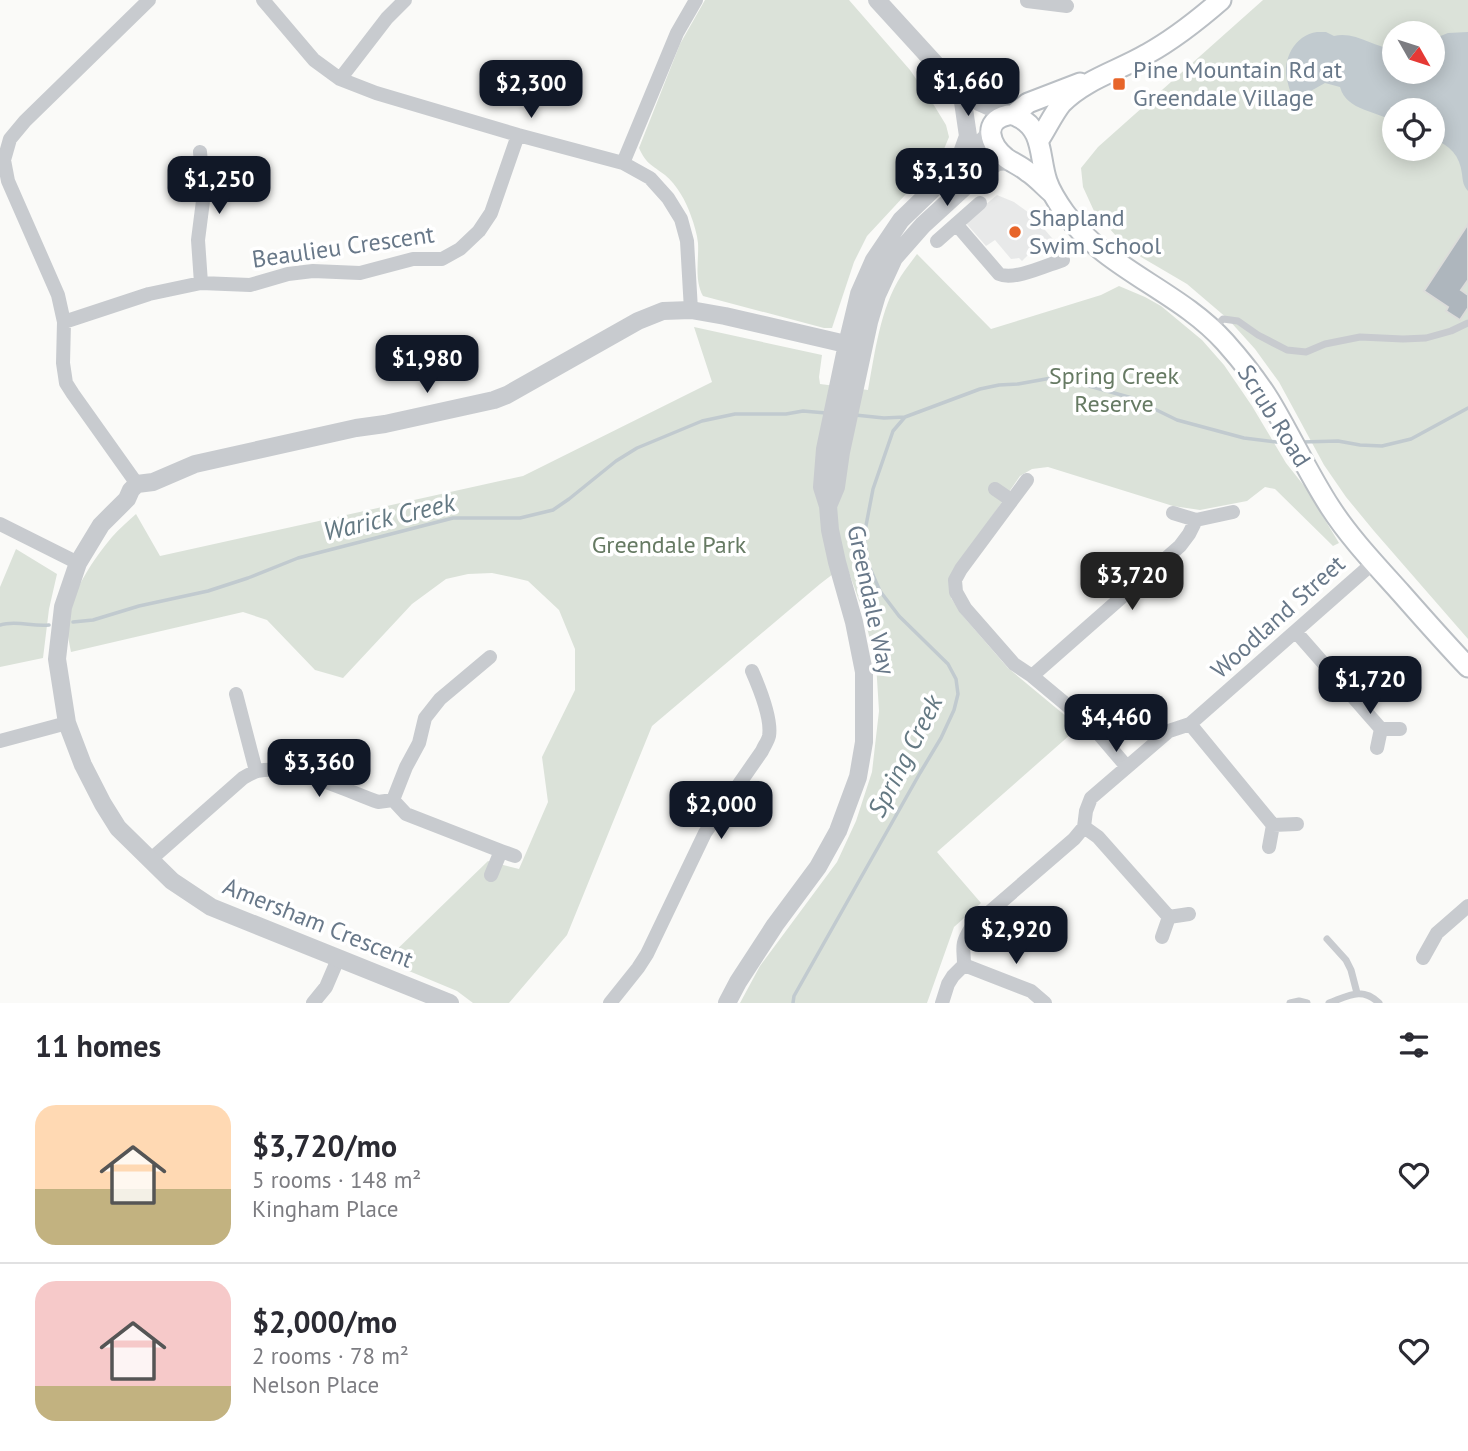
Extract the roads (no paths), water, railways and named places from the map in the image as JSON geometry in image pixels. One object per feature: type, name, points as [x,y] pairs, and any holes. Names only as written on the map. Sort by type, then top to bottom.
[{"type":"main road","points":[[1094,79],[1063,102],[1055,112],[1040,144],[1038,155],[1032,163],[1014,164],[993,145],[990,133],[999,119],[1011,115],[1028,103],[1094,79],[1145,55],[1176,37],[1221,0]]},
{"type":"main road","points":[[1011,115],[1026,120],[1040,144]]},
{"type":"main road","name":"Scrub Road","points":[[1040,144],[1043,168],[1052,193],[1066,215],[1090,242],[1202,319],[1224,342],[1262,390],[1336,516],[1373,563],[1468,667]]},
{"type":"main road","name":"Scrub Road","points":[[1014,164],[1030,172],[1052,193]]},
{"type":"street","points":[[149,0],[25,121],[10,139],[4,160],[8,181],[58,295],[64,322],[63,363],[66,383],[137,484],[153,482],[195,464],[494,400],[638,321],[663,311],[691,310],[855,346]]},
{"type":"street","points":[[263,0],[314,60],[340,79],[376,93],[624,163],[650,178],[668,198],[681,219],[687,241],[691,310]]},
{"type":"street","points":[[340,79],[387,18],[405,0]]},
{"type":"street","points":[[624,163],[677,33],[696,0]]},
{"type":"street","points":[[877,0],[951,81],[979,102],[1011,115]]},
{"type":"street","points":[[1027,1],[1067,6]]},
{"type":"street","points":[[951,81],[963,102],[990,133]]},
{"type":"street","points":[[955,170],[968,136],[963,102]]},
{"type":"street","name":"Greendale Way","points":[[727,1003],[775,925],[818,867],[838,831],[858,777],[864,742],[864,671],[855,622],[833,545],[828,506],[822,487],[833,450],[855,346],[859,294],[883,245],[909,212],[990,133]]},
{"type":"street","name":"Beaulieu Crescent","points":[[64,322],[149,294],[201,283],[250,285],[288,274],[313,271],[360,273],[413,260],[442,259],[460,249],[479,231],[491,213],[518,135]]},
{"type":"street","points":[[200,152],[204,193],[198,240],[201,283]]},
{"type":"street","name":"Greendale Way","points":[[855,346],[894,258],[923,225],[970,182],[998,162],[1014,164]]},
{"type":"street","points":[[937,241],[980,203]]},
{"type":"street","points":[[956,224],[999,274],[1015,276],[1063,260]]},
{"type":"street","points":[[1027,480],[961,569],[955,580],[956,592],[965,608],[1004,654],[1092,726],[1127,767]]},
{"type":"street","name":"Amersham Crescent","points":[[137,484],[127,499],[101,525],[78,564],[63,607],[57,659],[67,723],[83,765],[113,820],[172,881],[211,907],[450,1003]]},
{"type":"street","points":[[995,489],[1011,500]]},
{"type":"street","points":[[1173,513],[1196,520],[1233,512]]},
{"type":"street","points":[[1032,676],[1180,546],[1196,520]]},
{"type":"street","points":[[0,524],[78,564]]},
{"type":"street","name":"Woodland Street","points":[[942,1003],[948,984],[964,965],[962,950],[971,928],[1073,839],[1084,827],[1091,799],[1169,731],[1190,724],[1373,563]]},
{"type":"street","points":[[1296,632],[1381,729],[1400,729]]},
{"type":"street","points":[[393,800],[419,743],[425,718],[440,699],[491,657]]},
{"type":"street","points":[[610,1003],[647,954],[705,833],[769,737],[769,725],[752,671]]},
{"type":"street","points":[[236,694],[256,771]]},
{"type":"street","points":[[0,741],[67,723]]},
{"type":"street","points":[[1190,724],[1273,825],[1269,847]]},
{"type":"street","points":[[1377,748],[1381,729]]},
{"type":"street","points":[[150,860],[243,778],[256,771],[297,772],[378,802],[393,800]]},
{"type":"street","points":[[393,800],[406,814],[508,854],[491,875]]},
{"type":"street","points":[[1273,825],[1297,824]]},
{"type":"street","points":[[1084,827],[1098,837],[1169,917]]},
{"type":"street","points":[[1423,958],[1437,933],[1468,906]]},
{"type":"street","points":[[1169,917],[1189,914]]},
{"type":"street","points":[[1162,937],[1169,917]]},
{"type":"street","points":[[313,1003],[326,987],[338,959]]},
{"type":"street","points":[[964,965],[1031,991],[1045,1003]]},
{"type":"lane","points":[[1212,330],[1223,319],[1238,321],[1276,346],[1306,352],[1325,344],[1360,337],[1426,338],[1468,323]]},
{"type":"lane","points":[[1326,939],[1346,960],[1357,993]]},
{"type":"lane","points":[[1329,1003],[1357,993],[1368,993],[1379,1003]]},
{"type":"lane","points":[[1290,1003],[1307,1003]]},
{"type":"waterway","name":"Spring Creek","points":[[793,1003],[794,996],[941,738],[958,694],[956,679],[948,664],[899,616],[880,591],[868,564],[864,536],[873,489],[893,431],[905,417],[980,389],[1057,377],[1132,398],[1177,420],[1244,438],[1284,443]]},
{"type":"waterway","name":"Spring Creek","points":[[1302,442],[1338,441],[1382,446],[1411,439],[1468,408]]},
{"type":"waterway","name":"Warick Creek","points":[[73,622],[93,620],[139,606],[208,591],[298,558],[453,518],[520,518],[553,510],[637,448],[702,421],[735,414],[786,414],[803,411],[826,413]]},
{"type":"waterway","name":"Warick Creek","points":[[855,415],[905,417]]},
{"type":"waterway","name":"Warick Creek","points":[[0,625],[49,625]]},
{"type":"place","name":"Pine Mountain Rd at Greendale Village","points":[[1119,84]]},
{"type":"place","name":"Shapland Swim School","points":[[1015,232]]},
{"type":"park label","name":"Spring Creek Reserve","points":[[1114,390]]},
{"type":"park label","name":"Greendale Park","points":[[669,545]]}]
